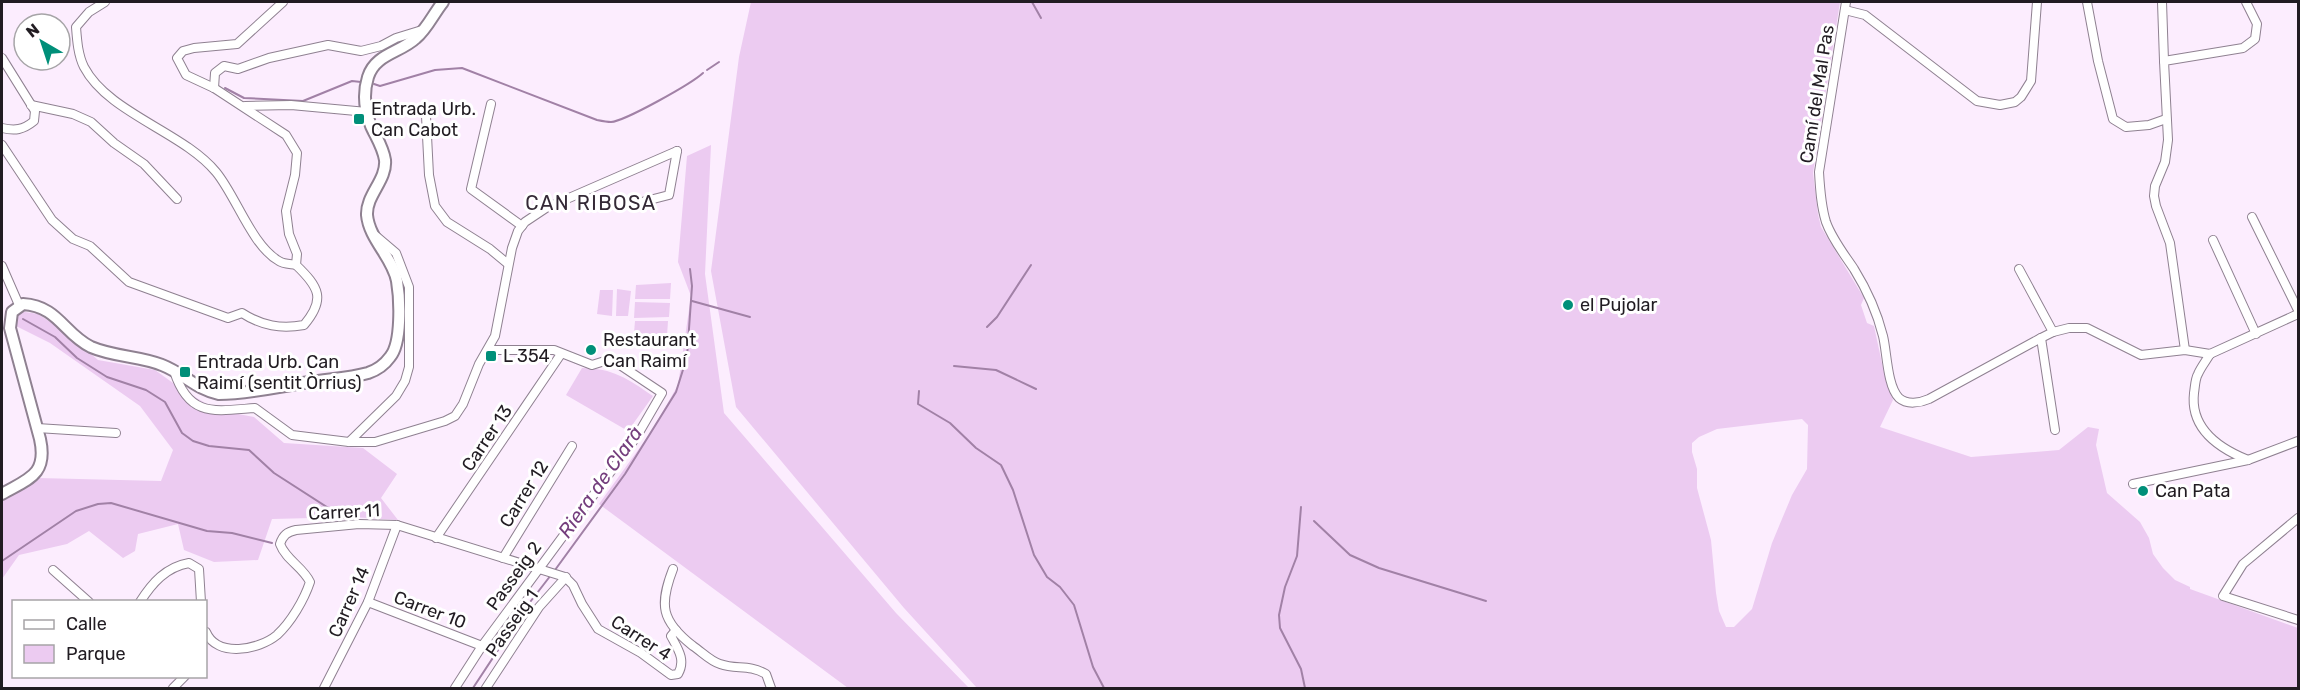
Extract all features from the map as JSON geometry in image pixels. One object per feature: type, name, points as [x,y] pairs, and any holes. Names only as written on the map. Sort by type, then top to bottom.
[{"type":"street","points":[[2,145],[52,220],[73,239],[90,246],[129,282],[228,318],[242,313],[250,319],[283,328],[304,325],[316,310],[317,291],[309,278],[296,265],[280,262],[265,250],[215,170],[178,140],[118,103],[92,80],[83,66],[76,27],[89,12],[105,2]]},
{"type":"street","points":[[284,2],[237,44],[183,51],[177,58],[186,75],[244,106],[286,135],[297,153],[295,175],[286,211],[288,234],[297,254],[296,265]]},
{"type":"street","points":[[2,494],[28,480],[38,471],[43,450],[10,328],[12,312],[19,305],[33,304],[46,309],[89,346],[155,363],[174,371],[204,390],[228,394],[369,373],[391,357],[396,345],[398,296],[395,272],[373,233],[367,215],[382,178],[385,161],[368,112],[365,90],[369,74],[374,66],[382,57],[408,44],[423,30],[443,2]]},
{"type":"street","points":[[1846,6],[1865,15],[1977,101],[2000,105],[2015,102],[2031,81],[2037,2]]},
{"type":"street","points":[[2087,2],[2098,61],[2113,119],[2126,127],[2149,125],[2166,119]]},
{"type":"street","points":[[2162,2],[2168,140],[2165,162],[2155,186],[2154,196],[2170,243],[2185,350]]},
{"type":"street","points":[[2164,61],[2243,48],[2255,39],[2257,24],[2246,2]]},
{"type":"street","name":"Camí del Mal Pas","points":[[1846,6],[1819,172],[1820,188],[1826,221],[1831,234],[1858,276],[1874,307],[1897,396],[1906,402],[1913,403],[1929,399],[2052,332],[2069,328],[2087,328],[2141,355],[2185,350],[2210,354]]},
{"type":"street","points":[[214,88],[215,73],[224,66],[238,69],[269,58],[328,45],[361,51],[423,30]]},
{"type":"street","points":[[2,58],[35,111],[34,121],[25,128],[12,130],[2,128]]},
{"type":"street","points":[[491,104],[471,189],[522,226]]},
{"type":"street","points":[[32,105],[73,114],[91,122],[114,143],[144,164],[177,199]]},
{"type":"street","points":[[244,106],[291,105],[368,112],[382,109],[422,111],[426,116],[429,175],[435,206],[447,222],[490,249],[508,264]]},
{"type":"street","points":[[174,371],[177,382],[192,402],[205,410],[220,412],[255,408],[292,435],[349,442],[375,442],[445,421],[455,416],[463,404],[495,336],[508,264],[522,226],[534,214],[546,208],[677,151],[669,195],[630,205]]},
{"type":"street","points":[[2248,460],[2229,453],[2211,440],[2201,427],[2193,404],[2196,376],[2210,354],[2298,312],[2252,217]]},
{"type":"street","points":[[349,442],[396,396],[405,381],[409,367],[409,287],[396,253],[373,233]]},
{"type":"street","points":[[2213,240],[2256,334]]},
{"type":"street","points":[[2,266],[19,305]]},
{"type":"street","points":[[2019,269],[2052,332]]},
{"type":"street","points":[[2041,338],[2055,430]]},
{"type":"street","points":[[488,350],[541,349],[554,350],[561,354]]},
{"type":"street","name":"Passeig 2","points":[[455,688],[537,569],[637,436],[662,393],[611,359],[592,365],[561,354]]},
{"type":"street","name":"Carrer 13","points":[[436,538],[561,354]]},
{"type":"street","points":[[38,428],[116,433]]},
{"type":"street","points":[[2133,484],[2248,460],[2298,441]]},
{"type":"street","name":"Carrer 12","points":[[502,558],[572,446]]},
{"type":"street","points":[[2298,518],[2243,564],[2223,596],[2298,620]]},
{"type":"street","name":"Carrer 11","points":[[207,635],[217,646],[227,649],[244,648],[262,643],[281,631],[299,605],[310,582],[282,550],[280,544],[283,536],[288,532],[359,524],[397,525],[566,578]]},
{"type":"street","name":"Carrer 14","points":[[325,687],[368,602],[397,525]]},
{"type":"street","points":[[141,600],[148,588],[161,575],[172,568],[189,563],[199,569],[201,600]]},
{"type":"street","points":[[674,569],[666,588],[663,604],[665,617],[676,630],[713,661],[722,665],[754,668],[766,674],[771,688]]},
{"type":"street","points":[[53,570],[87,600]]},
{"type":"street","name":"Carrer 4","points":[[566,578],[573,585],[598,629],[641,653],[671,675],[678,674],[683,666],[681,656],[671,636],[676,630]]},
{"type":"street","name":"Passeig 1","points":[[486,688],[538,607],[566,578]]},
{"type":"street","name":"Carrer 10","points":[[368,602],[482,646]]},
{"type":"street","points":[[325,687],[334,688]]},
{"type":"green space","points":[[751,2],[1840,2],[1813,173],[1821,227],[1864,298],[1861,305],[1867,323],[1874,326],[1886,382],[1893,400],[1880,427],[1971,457],[2059,450],[2088,427],[2099,429],[2096,445],[2107,493],[2140,522],[2149,538],[2153,554],[2175,580],[2190,589],[2298,628],[2298,688],[977,688],[904,608],[736,407],[711,271],[739,57]],"holes":[[[1802,419],[1808,425],[1807,469],[1792,495],[1772,543],[1752,609],[1734,627],[1726,627],[1719,611],[1711,540],[1697,488],[1697,469],[1692,443],[1699,437],[1717,429]]]},
{"type":"green space","points":[[711,145],[705,274],[724,413],[896,613],[969,688],[848,688],[599,504],[651,432],[678,385],[691,296],[678,262],[687,156]]},
{"type":"green space","points":[[671,283],[670,299],[635,299],[636,285]]},
{"type":"green space","points":[[617,289],[631,291],[628,316],[616,316]]},
{"type":"green space","points":[[600,290],[613,290],[612,316],[597,314]]},
{"type":"green space","points":[[635,302],[670,303],[669,317],[634,318]]},
{"type":"green space","points":[[19,311],[38,314],[66,332],[98,360],[155,370],[217,410],[254,417],[284,443],[363,448],[397,474],[381,498],[398,520],[352,517],[272,519],[258,560],[214,562],[184,550],[178,524],[138,534],[135,551],[123,558],[89,531],[67,544],[19,555],[2,579],[2,498],[38,478],[161,481],[173,450],[140,406],[50,343],[16,326]]},
{"type":"green space","points":[[635,321],[668,321],[667,336],[634,333]]},
{"type":"green space","points":[[582,368],[611,372],[636,384],[653,396],[628,431],[566,395]]},
{"type":"waterway","points":[[1032,2],[1041,18]]},
{"type":"waterway","points":[[707,70],[719,62]]},
{"type":"waterway","points":[[374,84],[380,86],[435,70],[462,68],[597,120],[611,122],[658,101],[703,73]]},
{"type":"waterway","points":[[225,88],[244,98],[303,101],[352,81],[361,82]]},
{"type":"waterway","points":[[987,327],[997,317],[1031,265]]},
{"type":"waterway","name":"Riera de Clarà","points":[[555,570],[625,474],[676,392],[687,357],[692,286],[690,269]]},
{"type":"waterway","points":[[692,301],[750,317]]},
{"type":"waterway","points":[[23,319],[55,337],[77,358],[107,377],[146,390],[165,402],[182,433],[193,441],[209,446],[249,450],[274,473],[347,520]]},
{"type":"waterway","points":[[954,366],[996,370],[1036,389]]},
{"type":"waterway","points":[[919,391],[918,404],[950,423],[976,448],[1001,465],[1013,490],[1034,555],[1047,577],[1060,587],[1074,605],[1093,667],[1104,688]]},
{"type":"waterway","points":[[2,561],[76,511],[98,504],[111,503],[207,531],[232,533],[272,543]]},
{"type":"waterway","points":[[1301,507],[1297,556],[1285,587],[1279,615],[1280,628],[1301,669],[1305,688]]},
{"type":"waterway","points":[[1314,521],[1350,555],[1379,568],[1486,601]]},
{"type":"waterway","name":"Riera de Clarà","points":[[473,688],[527,606],[551,575]]},
{"type":"place","name":"Entrada Urb. Can Cabot","points":[[359,119]]},
{"type":"place","name":"el Pujolar","points":[[1568,305]]},
{"type":"place","name":"Restaurant Can Raimí","points":[[591,350]]},
{"type":"place","name":"L 354","points":[[491,356]]},
{"type":"place","name":"Entrada Urb. Can Raimí (sentit Òrrius)","points":[[185,372]]},
{"type":"place","name":"Can Pata","points":[[2143,491]]},
{"type":"district","name":"CAN RIBOSA","points":[[591,203]]}]
